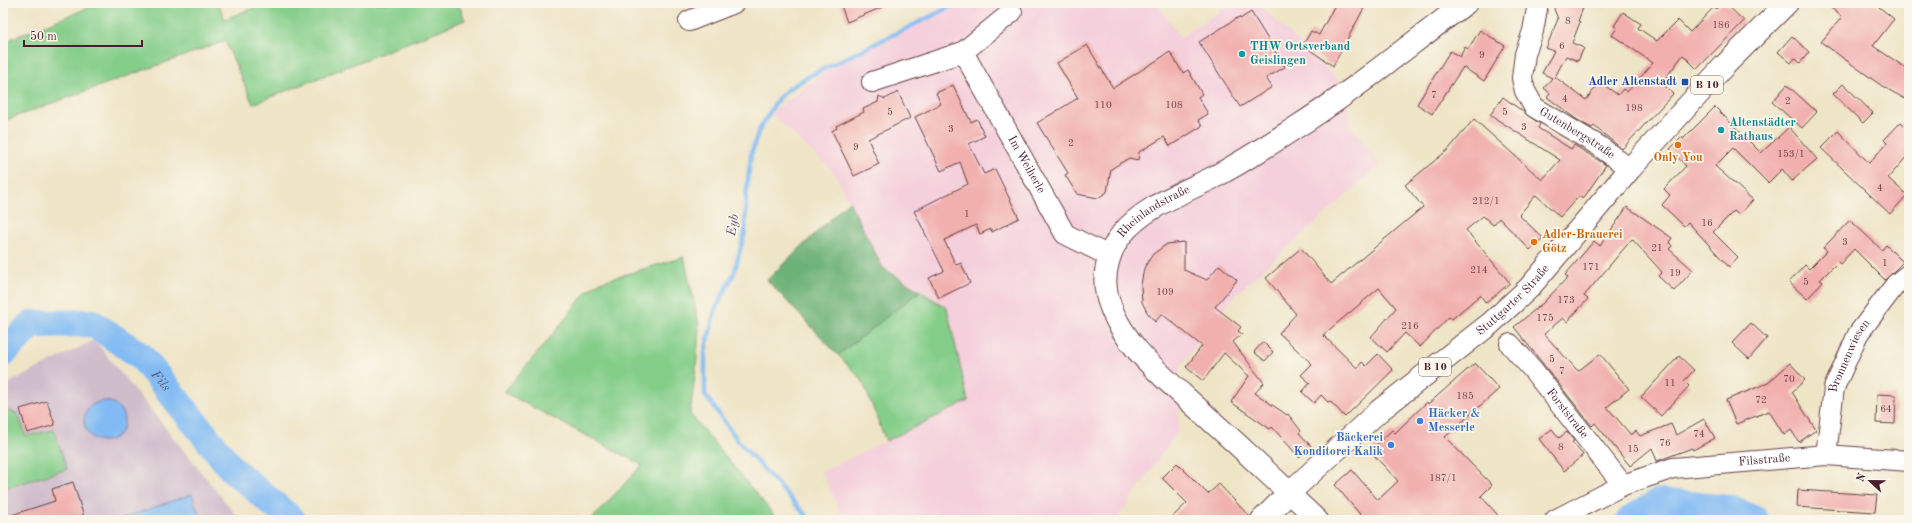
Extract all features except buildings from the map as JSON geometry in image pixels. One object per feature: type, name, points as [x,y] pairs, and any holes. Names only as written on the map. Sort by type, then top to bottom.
[{"type":"main road","name":"Rheinlandstraße","points":[[1289,493],[1145,358],[1126,335],[1114,315],[1107,294],[1106,272],[1109,256],[1121,234],[1145,213],[1219,174],[1296,127],[1466,3]]},
{"type":"main road","name":"Stuttgarter Straße","points":[[1262,520],[1289,493],[1379,411],[1490,323],[1529,288],[1630,169],[1724,66],[1787,3]]},
{"type":"street","points":[[688,21],[734,3]]},
{"type":"street","name":"Gutenbergstraße","points":[[1538,3],[1533,31],[1525,54],[1522,78],[1525,92],[1534,107],[1599,146],[1630,169]]},
{"type":"street","points":[[872,82],[963,52],[1012,12]]},
{"type":"street","name":"Im Weiherle","points":[[963,52],[1066,234],[1109,256]]},
{"type":"street","name":"Bronnenwiesen","points":[[1826,455],[1834,388],[1858,334],[1896,284],[1909,274]]},
{"type":"street","name":"Forststraße","points":[[1510,344],[1533,370],[1623,485]]},
{"type":"street","name":"Filsstraße","points":[[1555,520],[1623,485],[1673,468],[1826,455],[1909,461]]},
{"type":"street","points":[[1289,493],[1318,520]]},
{"type":"shaded area","points":[[950,3],[1157,3],[1180,38],[1232,3],[1258,3],[1344,86],[1350,124],[1380,165],[1234,296],[1180,366],[1178,431],[1116,520],[844,520],[822,472],[968,401],[947,308],[883,268],[833,171],[771,114],[831,66]]},
{"type":"shaded area","points":[[94,340],[240,520],[3,520],[3,386]]},
{"type":"green space","points":[[100,3],[218,3],[225,19],[265,3],[458,3],[465,20],[253,104],[225,41],[3,121],[3,42]]},
{"type":"green space","points":[[849,201],[883,268],[920,291],[838,355],[767,280]]},
{"type":"green space","points":[[684,257],[699,325],[697,359],[690,414],[778,520],[591,520],[642,465],[504,392],[555,332],[586,292],[600,282]]},
{"type":"green space","points":[[920,291],[947,308],[968,401],[886,441],[862,380],[838,355]]},
{"type":"green space","points":[[10,411],[18,414],[26,436],[54,430],[67,469],[3,489],[3,412]]},
{"type":"water","points":[[104,401],[112,403],[118,407],[122,413],[124,421],[122,429],[118,435],[112,439],[104,441],[96,439],[90,435],[86,429],[84,421],[86,413],[90,407],[96,403]]},
{"type":"water","points":[[192,494],[201,520],[121,519]]},
{"type":"waterway","name":"Eyb","points":[[810,520],[739,442],[705,395],[705,352],[715,310],[734,273],[745,232],[746,195],[751,155],[758,132],[777,100],[787,90],[809,76],[958,3]]},
{"type":"waterway","name":"Fils","points":[[3,353],[32,324],[92,323],[141,356],[232,469],[292,520]]},
{"type":"waterway","name":"Fils","points":[[1630,520],[1659,502],[1729,509],[1755,520]]},
{"type":"place","name":"THW Ortsverband Geislingen","points":[[1242,54]]},
{"type":"place","name":"Adler Altenstadt","points":[[1685,82]]},
{"type":"place","name":"Altenstädter Rathaus","points":[[1721,130]]},
{"type":"place","name":"Only You","points":[[1678,145]]},
{"type":"place","name":"Adler-Brauerei Götz","points":[[1534,242]]},
{"type":"place","name":"Häcker & Messerle","points":[[1420,421]]},
{"type":"place","name":"Bäckerei Konditorei Kalik","points":[[1391,445]]}]
